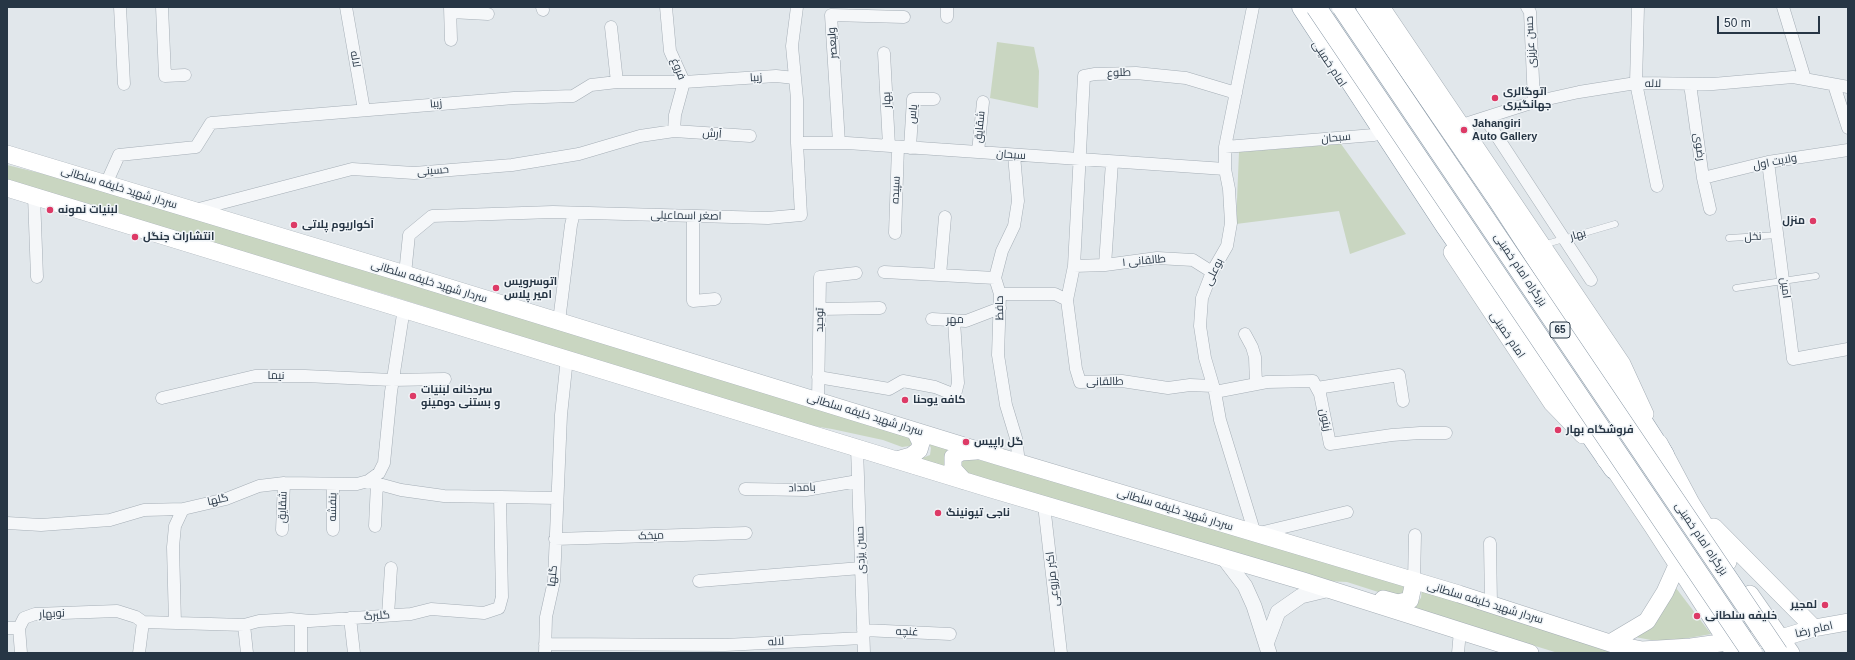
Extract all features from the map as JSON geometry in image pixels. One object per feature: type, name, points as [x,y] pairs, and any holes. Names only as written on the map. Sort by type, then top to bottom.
[{"type":"highway","points":[[1302,7],[1445,225],[1614,469]]},
{"type":"highway","name":"بزرگراه امام خمینی","points":[[1316,7],[1752,653]]},
{"type":"highway","name":"بزرگراه امام خمینی","points":[[1342,7],[1779,646]]},
{"type":"highway","points":[[1366,7],[1497,198],[1664,455]]},
{"type":"main road","name":"امام خمینی","points":[[1293,7],[1374,135],[1552,403],[1614,469],[1678,563],[1731,648]]},
{"type":"main road","points":[[1381,7],[1622,364],[1664,455],[1691,503],[1779,646],[1791,653]]},
{"type":"main road","name":"سردار شهید خلیفه سلطانی","points":[[7,154],[818,400],[1019,463],[1490,604],[1630,650],[1731,648]]},
{"type":"main road","points":[[7,188],[404,308],[964,481],[1223,557],[1530,653]]},
{"type":"main road","points":[[897,460],[911,456],[919,450],[921,443],[915,431]]},
{"type":"main road","points":[[964,481],[953,469],[953,457],[961,452],[980,451]]},
{"type":"main road","points":[[1691,503],[1814,628]]},
{"type":"main road","points":[[1610,643],[1647,621],[1665,592],[1678,563]]},
{"type":"main road","points":[[1330,590],[1372,595],[1398,603],[1410,600],[1414,581]]},
{"type":"main road","name":"امام رضا","points":[[1731,648],[1779,646],[1814,628],[1848,622]]},
{"type":"street","points":[[120,7],[124,84]]},
{"type":"street","points":[[162,7],[165,76],[186,75]]},
{"type":"street","name":"لاله","points":[[346,7],[364,110]]},
{"type":"street","name":"فروغ","points":[[666,7],[670,51],[684,82],[675,115],[674,131]]},
{"type":"street","name":"اصغر اسماعیلی","points":[[404,274],[409,235],[432,216],[553,212],[768,218],[801,215],[795,78],[792,46],[797,7]]},
{"type":"street","name":"بوعلی","points":[[1253,7],[1225,147],[1225,169],[1229,189],[1231,224],[1227,246],[1212,272],[1202,298],[1200,326],[1205,358],[1214,389],[1220,420],[1256,534]]},
{"type":"street","name":"حسن عزیزی","points":[[1527,7],[1530,12],[1534,102]]},
{"type":"street","points":[[1638,7],[1636,83],[1657,186]]},
{"type":"street","points":[[1783,7],[1805,79]]},
{"type":"street","points":[[451,40],[450,10],[488,14]]},
{"type":"street","name":"ولیعصر","points":[[839,143],[831,15],[904,17]]},
{"type":"street","points":[[611,27],[618,82]]},
{"type":"street","name":"بهار","points":[[884,53],[899,147]]},
{"type":"street","name":"طلوع","points":[[1078,160],[1084,76],[1094,74],[1136,73],[1186,78],[1236,93]]},
{"type":"street","name":"زیبا","points":[[106,184],[119,155],[196,147],[211,123],[514,98],[573,96],[591,85],[618,82],[684,82],[776,76],[795,78]]},
{"type":"street","name":"لاله","points":[[1462,125],[1534,102],[1579,92],[1636,83],[1713,84],[1793,77],[1848,87]]},
{"type":"street","name":"رضوی","points":[[1690,84],[1703,178],[1710,208]]},
{"type":"street","points":[[1834,85],[1848,128]]},
{"type":"street","name":"یاس","points":[[899,147],[913,99],[934,99]]},
{"type":"street","name":"شقایق","points":[[978,152],[983,102]]},
{"type":"street","points":[[1485,118],[1563,240],[1591,280]]},
{"type":"street","name":"آرش","points":[[674,131],[750,136]]},
{"type":"street","name":"حسینی","points":[[194,210],[352,169],[414,173],[512,165],[579,154],[640,136],[674,131]]},
{"type":"street","name":"سبحان","points":[[1225,147],[1374,135]]},
{"type":"street","name":"سبحان","points":[[797,143],[839,143],[1225,169]]},
{"type":"street","name":"سپیده","points":[[894,233],[899,147]]},
{"type":"street","name":"ولایت اول","points":[[1703,178],[1768,162],[1848,150]]},
{"type":"street","points":[[884,272],[995,278],[1002,251],[1014,226],[1018,201],[1014,155]]},
{"type":"street","name":"طالقانی","points":[[1078,160],[1074,266],[1067,300],[1076,370],[1080,382],[1122,381],[1168,388],[1190,385],[1214,389]]},
{"type":"street","points":[[1106,265],[1112,162]]},
{"type":"street","name":"امین","points":[[1768,162],[1793,359],[1848,349]]},
{"type":"street","points":[[34,196],[37,277]]},
{"type":"street","points":[[559,321],[570,225],[574,213]]},
{"type":"street","points":[[693,216],[692,301],[715,299]]},
{"type":"street","points":[[940,275],[945,217]]},
{"type":"street","name":"طالقانی ۱","points":[[1074,266],[1106,265],[1157,258],[1193,260],[1212,272]]},
{"type":"street","name":"توحید","points":[[818,400],[820,277],[856,273]]},
{"type":"street","name":"حافظ","points":[[995,278],[1000,294],[998,355],[1006,405],[1016,438],[1019,463]]},
{"type":"street","points":[[1000,294],[1055,294],[1067,300]]},
{"type":"street","points":[[375,526],[373,482],[384,463],[392,380],[404,308]]},
{"type":"street","points":[[820,309],[880,308]]},
{"type":"street","name":"مهر","points":[[932,319],[966,321],[1000,308]]},
{"type":"street","points":[[818,377],[889,389],[903,381],[935,387],[955,395],[958,383],[954,321]]},
{"type":"street","points":[[1245,334],[1252,347],[1255,358],[1256,384]]},
{"type":"street","name":"گلها","points":[[545,648],[546,617],[554,581],[557,498],[567,358]]},
{"type":"street","points":[[1214,389],[1274,382],[1313,382],[1317,388],[1399,375],[1403,401]]},
{"type":"street","name":"نیما","points":[[162,398],[255,376],[305,376],[392,380],[445,379]]},
{"type":"street","name":"زیتون","points":[[1317,388],[1320,394],[1330,444],[1392,435],[1446,433]]},
{"type":"street","name":"حسن یزدی","points":[[857,448],[864,653]]},
{"type":"street","name":"بامداد","points":[[745,489],[806,490],[858,481]]},
{"type":"street","name":"گلها","points":[[7,523],[41,525],[110,520],[144,510],[183,509],[226,499],[259,486],[284,483],[357,484],[373,482],[401,490],[444,496],[557,498]]},
{"type":"street","name":"شقایق","points":[[282,530],[284,483]]},
{"type":"street","name":"بنفشه","points":[[333,484],[333,530]]},
{"type":"street","name":"گلبرگ","points":[[143,622],[244,625],[259,621],[411,614],[431,609],[484,613],[499,608],[502,597],[500,497]]},
{"type":"street","name":"اکبر مزروعی","points":[[1044,505],[1061,653]]},
{"type":"street","points":[[175,623],[173,547],[175,526],[183,509]]},
{"type":"street","points":[[1256,534],[1346,512]]},
{"type":"street","name":"میخک","points":[[555,539],[746,533]]},
{"type":"street","points":[[1414,581],[1415,535]]},
{"type":"street","points":[[1490,543],[1490,604]]},
{"type":"street","points":[[1223,557],[1245,586],[1254,606],[1268,648]]},
{"type":"street","points":[[388,615],[391,568]]},
{"type":"street","points":[[699,581],[861,568]]},
{"type":"street","points":[[1268,648],[1278,612],[1301,596],[1330,590]]},
{"type":"street","name":"نوبهار","points":[[21,653],[13,628],[24,618],[34,614],[116,611],[136,617],[143,622]]},
{"type":"street","points":[[350,618],[354,653]]},
{"type":"street","points":[[301,620],[301,653]]},
{"type":"street","points":[[139,653],[143,622]]},
{"type":"street","points":[[244,625],[247,653]]},
{"type":"street","points":[[1458,653],[1460,631]]},
{"type":"street","name":"لاله","points":[[545,648],[725,645],[796,647],[863,634]]},
{"type":"street","name":"غنچه","points":[[863,634],[950,634]]},
{"type":"lane","name":"بهار","points":[[1542,246],[1615,224]]},
{"type":"lane","name":"نخل","points":[[1729,238],[1778,235]]},
{"type":"lane","points":[[1736,288],[1816,276]]},
{"type":"green space","points":[[997,42],[1034,47],[1039,71],[1038,108],[990,98]]},
{"type":"green space","points":[[1341,144],[1406,234],[1350,254],[1339,211],[1236,224],[1239,152]]},
{"type":"green space","points":[[7,165],[64,179],[907,434],[913,440],[910,446],[902,447],[883,440],[801,424],[388,295],[7,181]]},
{"type":"green space","points":[[927,439],[955,450],[947,468],[920,459],[930,455],[931,448]]},
{"type":"green space","points":[[966,457],[984,461],[1404,585],[1403,594],[1397,598],[1347,582],[1327,581],[965,473],[961,464]]},
{"type":"green space","points":[[1422,588],[1585,642],[1612,653],[1558,653],[1412,608],[1421,598]]},
{"type":"green space","points":[[1676,588],[1711,634],[1677,640],[1651,640],[1630,636],[1654,622],[1666,606]]},
{"type":"place","name":"اتوگالری جهانگیری","points":[[1495,98]]},
{"type":"place","name":"Jahangiri Auto Gallery","points":[[1464,130]]},
{"type":"place","name":"لبنیات نمونه","points":[[50,210]]},
{"type":"place","name":"منزل","points":[[1813,221]]},
{"type":"place","name":"آکواریوم پلاتی","points":[[294,225]]},
{"type":"place","name":"انتشارات جنگل","points":[[135,237]]},
{"type":"place","name":"اتوسرويس امير پلاس","points":[[496,288]]},
{"type":"place","name":"سردخانه لبنیات و بستنی دومینو","points":[[413,396]]},
{"type":"place","name":"کافه یوحنا","points":[[905,400]]},
{"type":"place","name":"فروشگاه بهار","points":[[1558,430]]},
{"type":"place","name":"گل راپیس","points":[[966,442]]},
{"type":"place","name":"ناجی‌ تیونینگ","points":[[938,513]]},
{"type":"place","name":"لمجیر","points":[[1825,605]]},
{"type":"place","name":"خلیفه سلطانی","points":[[1697,616]]}]
